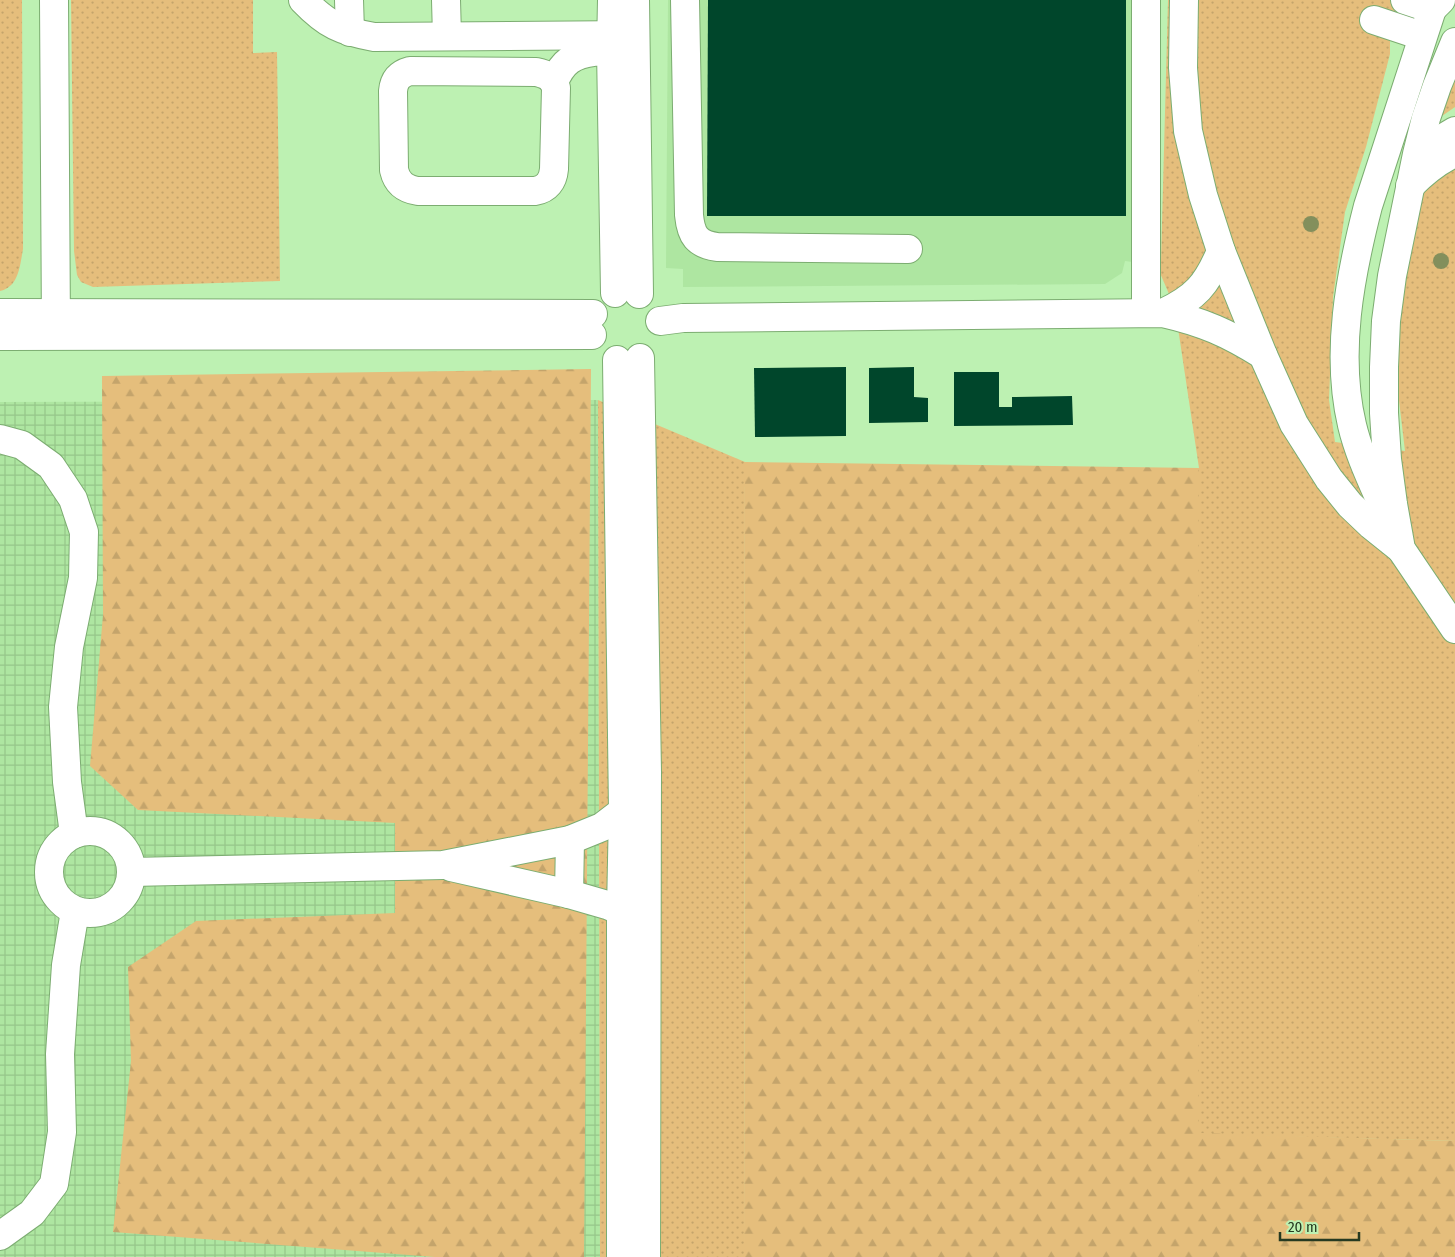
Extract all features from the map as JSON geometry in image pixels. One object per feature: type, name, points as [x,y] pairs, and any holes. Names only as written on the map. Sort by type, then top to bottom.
[{"type":"street","points":[[54,0],[56,325]]},
{"type":"street","points":[[303,0],[316,14],[332,24],[350,32],[374,37],[447,36],[623,42]]},
{"type":"street","points":[[350,0],[350,32]]},
{"type":"street","points":[[446,0],[447,36]]},
{"type":"street","points":[[612,0],[623,42],[627,294]]},
{"type":"street","points":[[623,42],[635,0]]},
{"type":"street","points":[[685,0],[689,215],[690,228],[696,238],[706,245],[718,247],[908,249]]},
{"type":"street","points":[[1146,0],[1154,313]]},
{"type":"street","points":[[1184,0],[1183,68],[1188,131],[1203,196],[1221,251],[1262,355],[1294,424],[1329,479],[1361,516],[1401,549]]},
{"type":"street","points":[[1405,0],[1436,3],[1422,36],[1368,206],[1359,241],[1348,312],[1346,388],[1352,425],[1363,462],[1401,549],[1455,629]]},
{"type":"street","points":[[1374,20],[1422,36]]},
{"type":"street","points":[[554,82],[549,76],[536,72],[410,71],[403,73],[397,77],[393,91],[394,170],[399,182],[405,187],[418,191],[541,190],[551,182],[554,176],[556,88],[554,82],[562,67],[576,56],[623,42]]},
{"type":"street","points":[[1401,549],[1387,459],[1384,413],[1386,321],[1392,276],[1417,154],[1426,118],[1455,42]]},
{"type":"street","points":[[1417,154],[1455,131]]},
{"type":"street","points":[[1410,186],[1428,168],[1444,157],[1455,153]]},
{"type":"street","points":[[1154,313],[1182,304],[1199,290],[1212,272],[1221,251]]},
{"type":"street","points":[[627,294],[648,301],[656,310],[660,322],[656,343],[649,352],[629,359],[606,355],[597,346],[593,324],[602,301],[627,294]]},
{"type":"street","points":[[0,313],[56,325]]},
{"type":"street","points":[[660,322],[682,318],[1154,313],[1189,319],[1215,328],[1240,340],[1262,355]]},
{"type":"street","points":[[0,336],[56,325],[593,324]]},
{"type":"street","points":[[621,1257],[621,910],[629,359]]},
{"type":"street","points":[[629,359],[647,772],[646,1257]]},
{"type":"street","points":[[0,439],[22,445],[51,466],[73,499],[84,532],[83,578],[68,647],[63,707],[67,782],[74,834]]},
{"type":"street","points":[[131,872],[443,865],[570,840],[602,827],[623,811]]},
{"type":"street","points":[[90,831],[106,834],[119,842],[128,856],[131,872],[128,888],[120,901],[106,911],[91,914],[75,911],[61,902],[52,889],[48,873],[51,857],[60,844],[74,834],[90,831]]},
{"type":"street","points":[[569,894],[570,840]]},
{"type":"street","points":[[443,865],[569,894],[607,904],[621,910]]},
{"type":"street","points":[[0,1236],[32,1213],[54,1184],[62,1132],[60,1054],[66,965],[75,911]]},
{"type":"shaded area","points":[[668,0],[1161,0],[1161,262],[1147,264],[1125,261],[1122,273],[1105,284],[683,287],[683,269],[666,268]]},
{"type":"shaded area","points":[[598,400],[600,1257],[0,1257],[0,402]]},
{"type":"green space","points":[[0,0],[22,0],[23,249],[15,280],[6,289],[0,291]]},
{"type":"green space","points":[[71,0],[253,0],[253,53],[277,52],[280,281],[93,287],[81,282],[77,275],[74,251]]},
{"type":"green space","points":[[1168,0],[1404,0],[1390,37],[1390,54],[1366,147],[1345,212],[1333,297],[1329,400],[1335,442],[1405,451],[1395,367],[1405,260],[1424,186],[1455,165],[1455,1141],[1199,1134],[1199,468],[1175,308],[1157,266],[1161,262]]},
{"type":"green space","points":[[1455,80],[1455,107],[1429,125],[1452,82]]},
{"type":"green space","points":[[591,369],[584,1257],[435,1257],[113,1232],[131,1061],[128,967],[196,921],[395,913],[395,823],[138,810],[90,766],[103,615],[102,376]]},
{"type":"green space","points":[[598,400],[745,462],[744,1257],[600,1257]]},
{"type":"green space","points":[[745,462],[1199,468],[1199,1133],[1455,1141],[1455,1257],[744,1257]]},
{"type":"building","points":[[708,0],[1126,0],[1126,216],[707,216]]},
{"type":"building","points":[[846,367],[846,436],[755,437],[754,368]]},
{"type":"building","points":[[914,367],[914,397],[928,398],[928,422],[869,423],[869,368]]},
{"type":"building","points":[[954,372],[999,372],[999,407],[1012,407],[1012,397],[1072,396],[1073,425],[954,426]]}]
